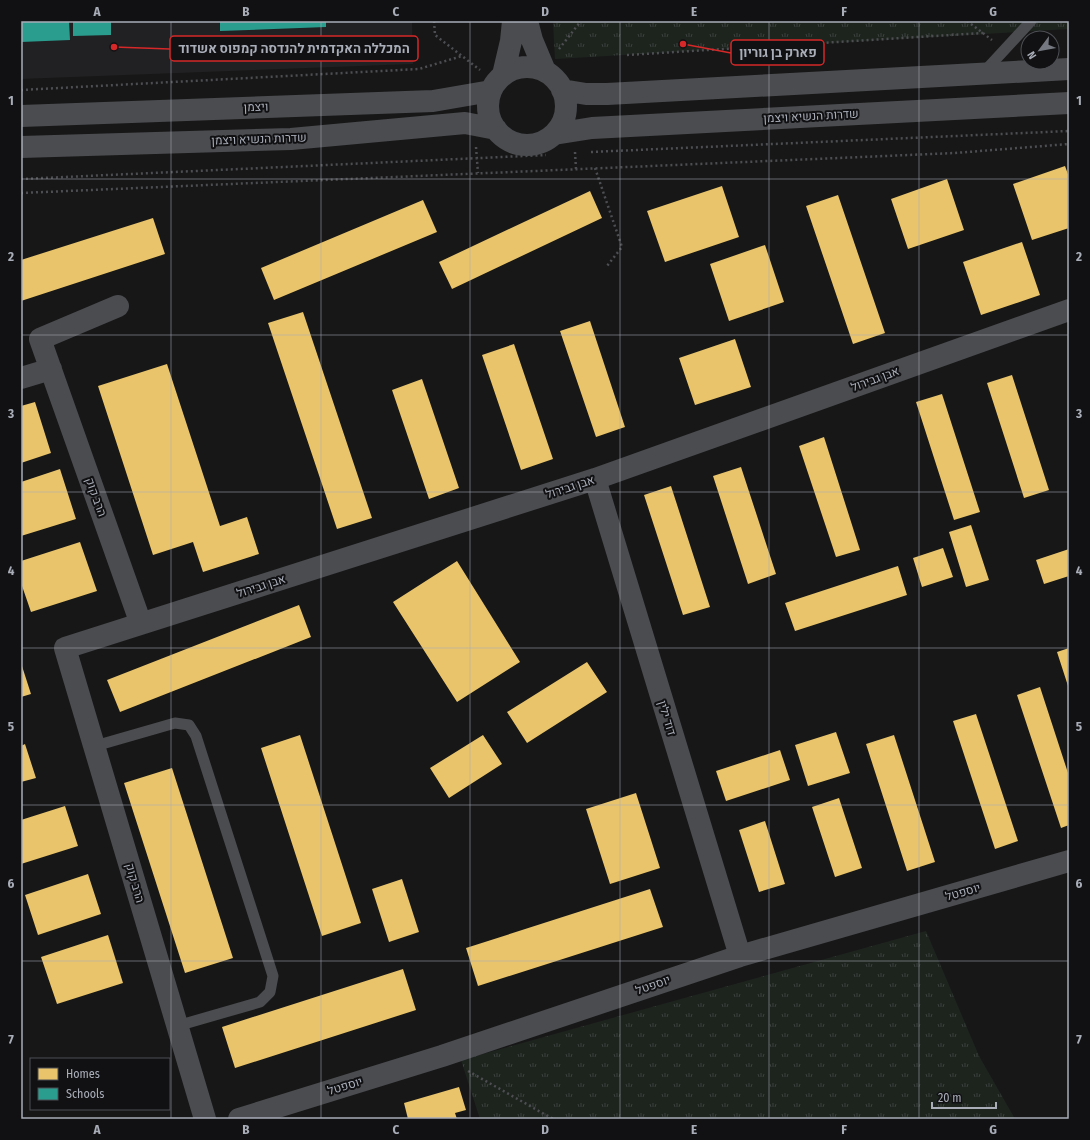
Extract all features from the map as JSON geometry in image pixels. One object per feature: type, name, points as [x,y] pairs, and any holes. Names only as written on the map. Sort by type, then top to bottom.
[{"type":"street","points":[[497,83],[513,69],[524,67],[545,71],[558,82],[562,90],[566,108],[560,126],[554,134],[535,144],[524,145],[504,137],[496,130],[491,120],[489,111],[497,83],[511,41],[512,21]]},
{"type":"street","points":[[527,21],[532,40],[545,71]]},
{"type":"street","points":[[562,90],[586,94],[607,94],[692,88],[1069,69]]},
{"type":"street","name":"ויצמן","points":[[21,116],[433,101],[497,83]]},
{"type":"street","name":"שדרות הנשיא ויצמן","points":[[554,134],[592,128],[1069,103]]},
{"type":"street","name":"שדרות הנשיא ויצמן","points":[[21,147],[291,139],[465,123],[496,130]]},
{"type":"street","name":"הרב קוק","points":[[118,306],[40,339],[141,624]]},
{"type":"street","name":"אבן גבירול","points":[[65,648],[595,479],[1069,310]]},
{"type":"street","points":[[21,378],[51,369]]},
{"type":"street","name":"דוד ילין","points":[[595,479],[740,956]]},
{"type":"street","name":"הרב קוק","points":[[65,648],[205,1119]]},
{"type":"street","name":"יוספטל","points":[[239,1119],[442,1056],[740,956],[1069,861]]},
{"type":"lane","points":[[982,74],[1031,21]]},
{"type":"lane","points":[[94,746],[175,723],[189,726],[196,736],[273,976],[270,992],[260,1002],[177,1026]]},
{"type":"path","points":[[434,21],[435,35],[481,70]]},
{"type":"path","points":[[558,50],[581,21]]},
{"type":"path","points":[[967,21],[1004,50]]},
{"type":"path","points":[[627,55],[983,33]]},
{"type":"path","points":[[21,90],[419,69],[462,56]]},
{"type":"path","points":[[21,193],[955,153],[1069,144]]},
{"type":"path","points":[[595,168],[622,247],[607,266]]},
{"type":"path","points":[[442,1056],[553,1119]]},
{"type":"shaded area","points":[[21,21],[412,21],[413,64],[21,79]]},
{"type":"green space","points":[[553,21],[1069,21],[1069,29],[1020,30],[1020,32],[555,59]]},
{"type":"green space","points":[[926,931],[979,1056],[1015,1119],[480,1119],[461,1060]]},
{"type":"building: Homes","points":[[1065,166],[1069,177],[1069,228],[1032,240],[1013,184]]},
{"type":"building: Homes","points":[[947,179],[964,230],[908,249],[891,199]]},
{"type":"building: Homes","points":[[722,186],[739,237],[665,262],[647,211]]},
{"type":"building: Homes","points":[[590,191],[602,218],[452,289],[439,262]]},
{"type":"building: Homes","points":[[838,195],[885,333],[853,344],[806,206]]},
{"type":"building: Homes","points":[[423,200],[437,232],[274,300],[261,268]]},
{"type":"building: Homes","points":[[153,218],[165,254],[21,301],[21,260]]},
{"type":"building: Homes","points":[[1022,242],[1040,295],[981,315],[963,262]]},
{"type":"building: Homes","points":[[765,245],[784,302],[729,321],[710,264]]},
{"type":"building: Homes","points":[[303,312],[372,518],[337,529],[268,323]]},
{"type":"building: Homes","points":[[590,321],[625,427],[596,437],[560,331]]},
{"type":"building: Homes","points":[[735,339],[751,387],[695,405],[679,358]]},
{"type":"building: Homes","points":[[514,344],[553,459],[521,470],[482,355]]},
{"type":"building: Homes","points":[[167,364],[220,526],[247,517],[259,554],[203,572],[193,542],[153,555],[98,386]]},
{"type":"building: Homes","points":[[1012,375],[1049,490],[1024,498],[987,383]]},
{"type":"building: Homes","points":[[422,379],[459,488],[429,499],[392,390]]},
{"type":"building: Homes","points":[[942,394],[980,512],[954,520],[916,402]]},
{"type":"building: Homes","points":[[35,402],[51,453],[21,463],[21,406]]},
{"type":"building: Homes","points":[[824,437],[860,550],[836,557],[799,446]]},
{"type":"building: Homes","points":[[741,467],[776,574],[748,584],[713,476]]},
{"type":"building: Homes","points":[[60,469],[76,519],[21,536],[21,482]]},
{"type":"building: Homes","points":[[671,486],[710,607],[683,615],[644,495]]},
{"type":"building: Homes","points":[[971,525],[989,580],[966,587],[949,532]]},
{"type":"building: Homes","points":[[80,542],[97,591],[31,612],[21,583],[21,561]]},
{"type":"building: Homes","points":[[943,548],[953,577],[922,587],[913,558]]},
{"type":"building: Homes","points":[[1069,549],[1069,576],[1044,584],[1036,560]]},
{"type":"building: Homes","points":[[457,561],[520,662],[457,702],[393,602]]},
{"type":"building: Homes","points":[[898,566],[907,595],[795,631],[785,603]]},
{"type":"building: Homes","points":[[299,605],[311,637],[120,712],[107,680]]},
{"type":"building: Homes","points":[[1069,648],[1069,689],[1057,652]]},
{"type":"building: Homes","points":[[587,662],[607,692],[527,743],[507,712]]},
{"type":"building: Homes","points":[[21,663],[31,694],[21,697]]},
{"type":"building: Homes","points":[[1040,687],[1069,776],[1069,825],[1061,828],[1017,695]]},
{"type":"building: Homes","points":[[976,714],[1018,841],[995,849],[953,721]]},
{"type":"building: Homes","points":[[836,732],[850,773],[808,786],[795,745]]},
{"type":"building: Homes","points":[[300,735],[361,923],[322,936],[261,748]]},
{"type":"building: Homes","points":[[483,735],[502,764],[449,798],[430,768]]},
{"type":"building: Homes","points":[[894,735],[935,862],[907,871],[866,744]]},
{"type":"building: Homes","points":[[25,744],[36,778],[21,782],[21,746]]},
{"type":"building: Homes","points":[[780,750],[790,780],[726,801],[716,771]]},
{"type":"building: Homes","points":[[172,768],[233,958],[185,973],[124,783]]},
{"type":"building: Homes","points":[[636,793],[660,868],[610,884],[586,809]]},
{"type":"building: Homes","points":[[839,798],[862,868],[835,877],[812,807]]},
{"type":"building: Homes","points":[[65,806],[78,846],[21,864],[21,820]]},
{"type":"building: Homes","points":[[765,821],[785,884],[759,892],[739,830]]},
{"type":"building: Homes","points":[[88,874],[101,914],[38,935],[25,895]]},
{"type":"building: Homes","points":[[402,879],[419,932],[389,942],[372,889]]},
{"type":"building: Homes","points":[[650,889],[663,927],[478,986],[466,948]]},
{"type":"building: Homes","points":[[108,935],[123,983],[57,1004],[41,957]]},
{"type":"building: Homes","points":[[403,969],[416,1010],[235,1068],[222,1027]]},
{"type":"building: Homes","points":[[459,1087],[466,1110],[455,1113],[457,1119],[408,1119],[404,1103]]},
{"type":"building: Schools","points":[[21,21],[69,21],[70,40],[21,42]]},
{"type":"building: Schools","points":[[73,21],[111,21],[111,35],[73,36]]},
{"type":"building: Schools","points":[[220,21],[326,21],[326,27],[220,31]]},
{"type":"place","name":"פארק בן גוריון","points":[[683,44]]},
{"type":"place","name":"המכללה האקדמית להנדסה קמפוס אשדוד","points":[[114,47]]}]
